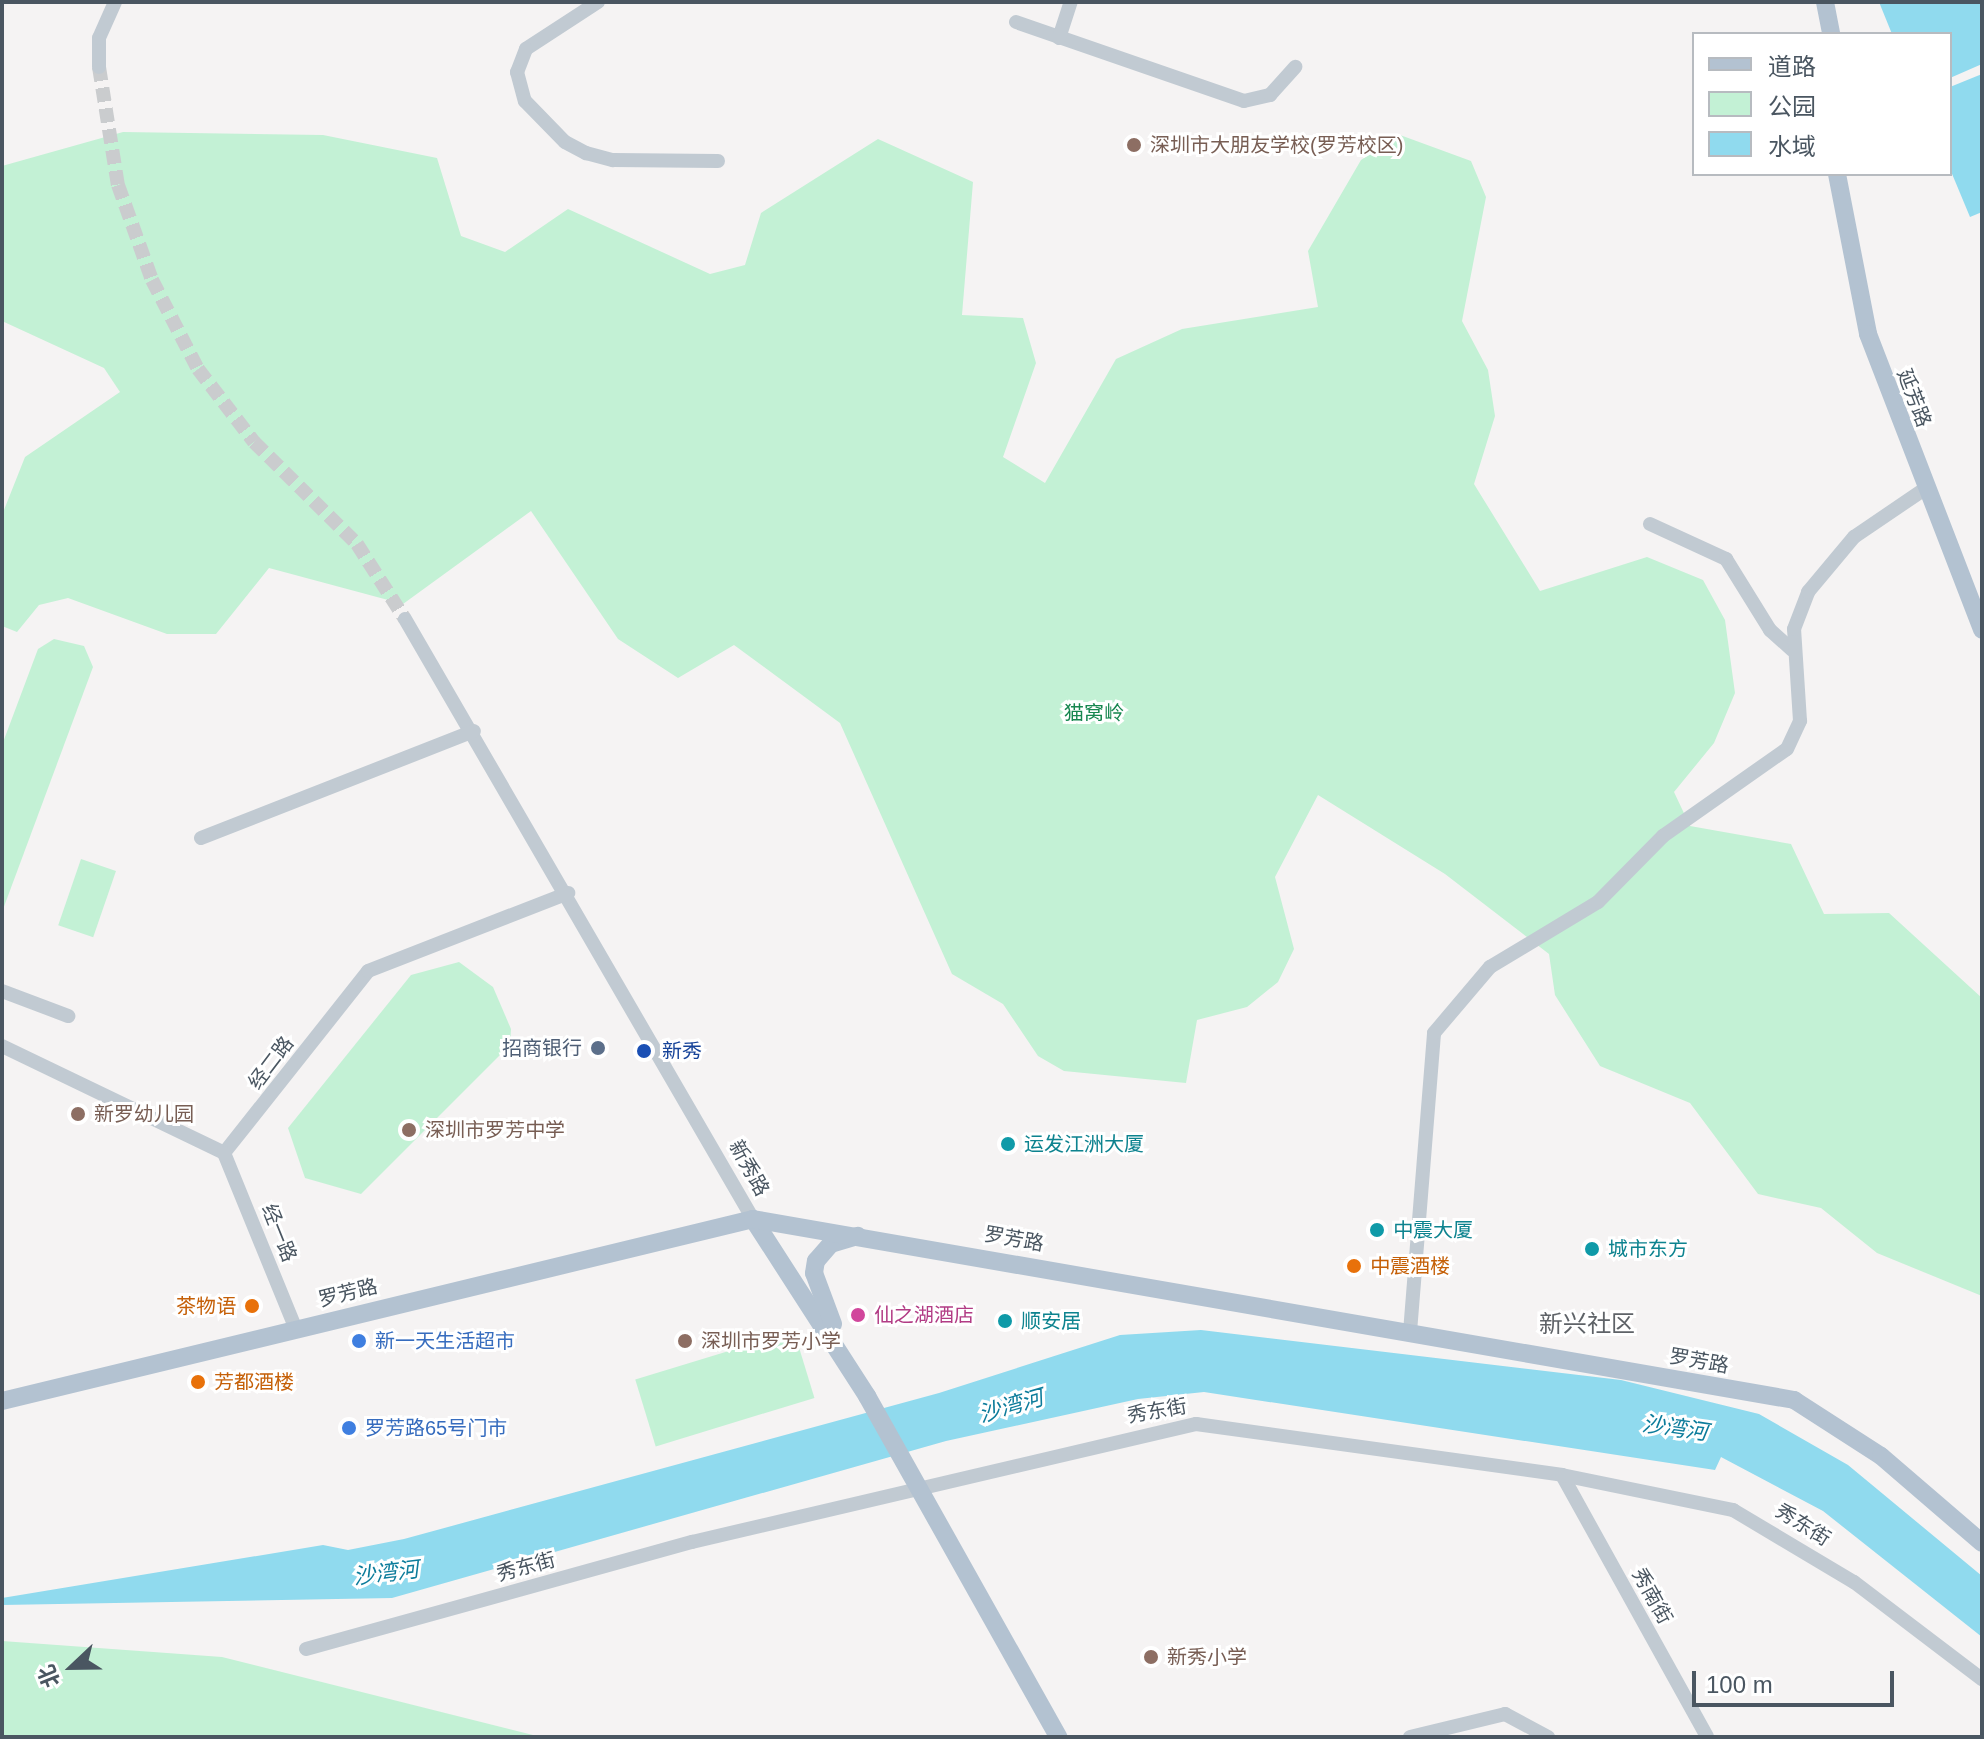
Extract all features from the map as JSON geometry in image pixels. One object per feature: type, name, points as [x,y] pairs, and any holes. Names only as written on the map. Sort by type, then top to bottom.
[{"type":"main road","points":[[1825,2],[1831,32]]},
{"type":"main road","name":"延芳路","points":[[1837,176],[1868,334],[1982,630]]},
{"type":"main road","name":"罗芳路","points":[[2,1401],[753,1219],[872,1235],[1794,1400],[1881,1456],[1982,1543]]},
{"type":"main road","name":"新秀路","points":[[753,1219],[864,1390],[1058,1737]]},
{"type":"main road","points":[[864,1390],[814,1273],[816,1261],[831,1244],[872,1235]]},
{"type":"street","points":[[99,67],[99,38],[115,2]]},
{"type":"street","points":[[598,2],[526,49],[517,72],[525,101],[565,142],[586,153],[613,160],[718,161]]},
{"type":"street","points":[[1059,38],[1071,2]]},
{"type":"street","points":[[1016,22],[1244,101],[1270,95],[1295,67]]},
{"type":"street","points":[[1410,1332],[1434,1033],[1490,967],[1598,902],[1663,836],[1787,749],[1800,721],[1792,650],[1797,614],[1829,562],[1876,519],[1926,488]]},
{"type":"street","points":[[1650,524],[1726,559],[1770,630],[1792,650]]},
{"type":"street","name":"新秀路","points":[[405,619],[568,893],[753,1219]]},
{"type":"street","points":[[201,838],[474,731]]},
{"type":"street","name":"经二路","points":[[224,1153],[368,971],[568,893]]},
{"type":"street","points":[[2,991],[68,1016]]},
{"type":"street","points":[[2,1046],[224,1153]]},
{"type":"street","name":"经一路","points":[[224,1153],[296,1329]]},
{"type":"street","name":"秀东街","points":[[306,1649],[919,1485],[1196,1424],[1562,1475],[1733,1510],[1764,1523],[1982,1679]]},
{"type":"street","name":"秀南街","points":[[1562,1475],[1707,1737]]},
{"type":"street","points":[[1410,1737],[1505,1714],[1548,1737]]},
{"type":"green space","name":"猫窝岭","points":[[123,132],[323,135],[437,158],[461,236],[505,252],[568,209],[710,274],[745,265],[761,213],[878,139],[973,182],[962,315],[1023,318],[1036,363],[1003,457],[1045,483],[1116,359],[1182,329],[1318,307],[1308,251],[1361,160],[1400,135],[1471,161],[1486,197],[1462,321],[1488,370],[1495,416],[1474,484],[1540,591],[1647,557],[1703,580],[1725,620],[1735,693],[1714,743],[1674,792],[1690,826],[1791,844],[1824,914],[1889,913],[1982,998],[1982,1296],[1877,1253],[1821,1208],[1758,1194],[1690,1103],[1600,1066],[1555,995],[1549,954],[1445,874],[1318,795],[1275,877],[1294,949],[1278,982],[1247,1007],[1197,1020],[1186,1083],[1064,1071],[1038,1056],[1003,1004],[952,974],[840,723],[734,645],[678,678],[618,639],[531,511],[403,604],[269,568],[216,634],[167,634],[68,598],[39,605],[17,632],[2,626],[2,515],[25,457],[120,392],[104,368],[2,321],[2,166]]},
{"type":"green space","points":[[54,639],[84,646],[93,667],[2,912],[2,745],[38,649]]},
{"type":"green space","points":[[81,859],[116,871],[93,937],[58,925]]},
{"type":"green space","points":[[459,962],[493,987],[511,1029],[510,1045],[361,1194],[305,1178],[288,1128],[411,975]]},
{"type":"green space","points":[[794,1331],[814,1398],[656,1446],[635,1380]]},
{"type":"green space","points":[[2,1641],[222,1657],[541,1737],[2,1737]]},
{"type":"water","points":[[1879,2],[1982,2],[1982,64],[1952,77],[1952,32],[1891,32]]},
{"type":"water","points":[[1982,74],[1982,212],[1970,217],[1952,174],[1952,86]]},
{"type":"water","name":"沙湾河","points":[[1201,1330],[1621,1380],[1759,1414],[1848,1465],[1982,1576],[1982,1637],[1823,1511],[1721,1457],[1715,1470],[1204,1392],[1138,1399],[946,1441],[392,1598],[2,1605],[2,1598],[323,1545],[348,1550],[404,1539],[939,1393],[1120,1335]]},
{"type":"tunnel","points":[[99,67],[118,185],[152,280],[198,369],[254,442],[357,544],[405,619]]},
{"type":"place","name":"深圳市大朋友学校(罗芳校区)","points":[[1134,145]]},
{"type":"place","name":"招商银行","points":[[598,1048]]},
{"type":"place","name":"新秀","points":[[644,1051]]},
{"type":"place","name":"新罗幼儿园","points":[[78,1114]]},
{"type":"place","name":"深圳市罗芳中学","points":[[409,1130]]},
{"type":"place","name":"运发江洲大厦","points":[[1008,1144]]},
{"type":"place","name":"中震大厦","points":[[1377,1230]]},
{"type":"place","name":"城市东方","points":[[1592,1249]]},
{"type":"place","name":"中震酒楼","points":[[1354,1266]]},
{"type":"place","name":"茶物语","points":[[252,1306]]},
{"type":"place","name":"仙之湖酒店","points":[[858,1315]]},
{"type":"place","name":"顺安居","points":[[1005,1321]]},
{"type":"place","name":"新一天生活超市","points":[[359,1341]]},
{"type":"place","name":"深圳市罗芳小学","points":[[685,1341]]},
{"type":"place","name":"芳都酒楼","points":[[198,1382]]},
{"type":"place","name":"罗芳路65号门市","points":[[349,1428]]},
{"type":"place","name":"新秀小学","points":[[1151,1657]]},
{"type":"district","name":"新兴社区","points":[[1587,1324]]}]
